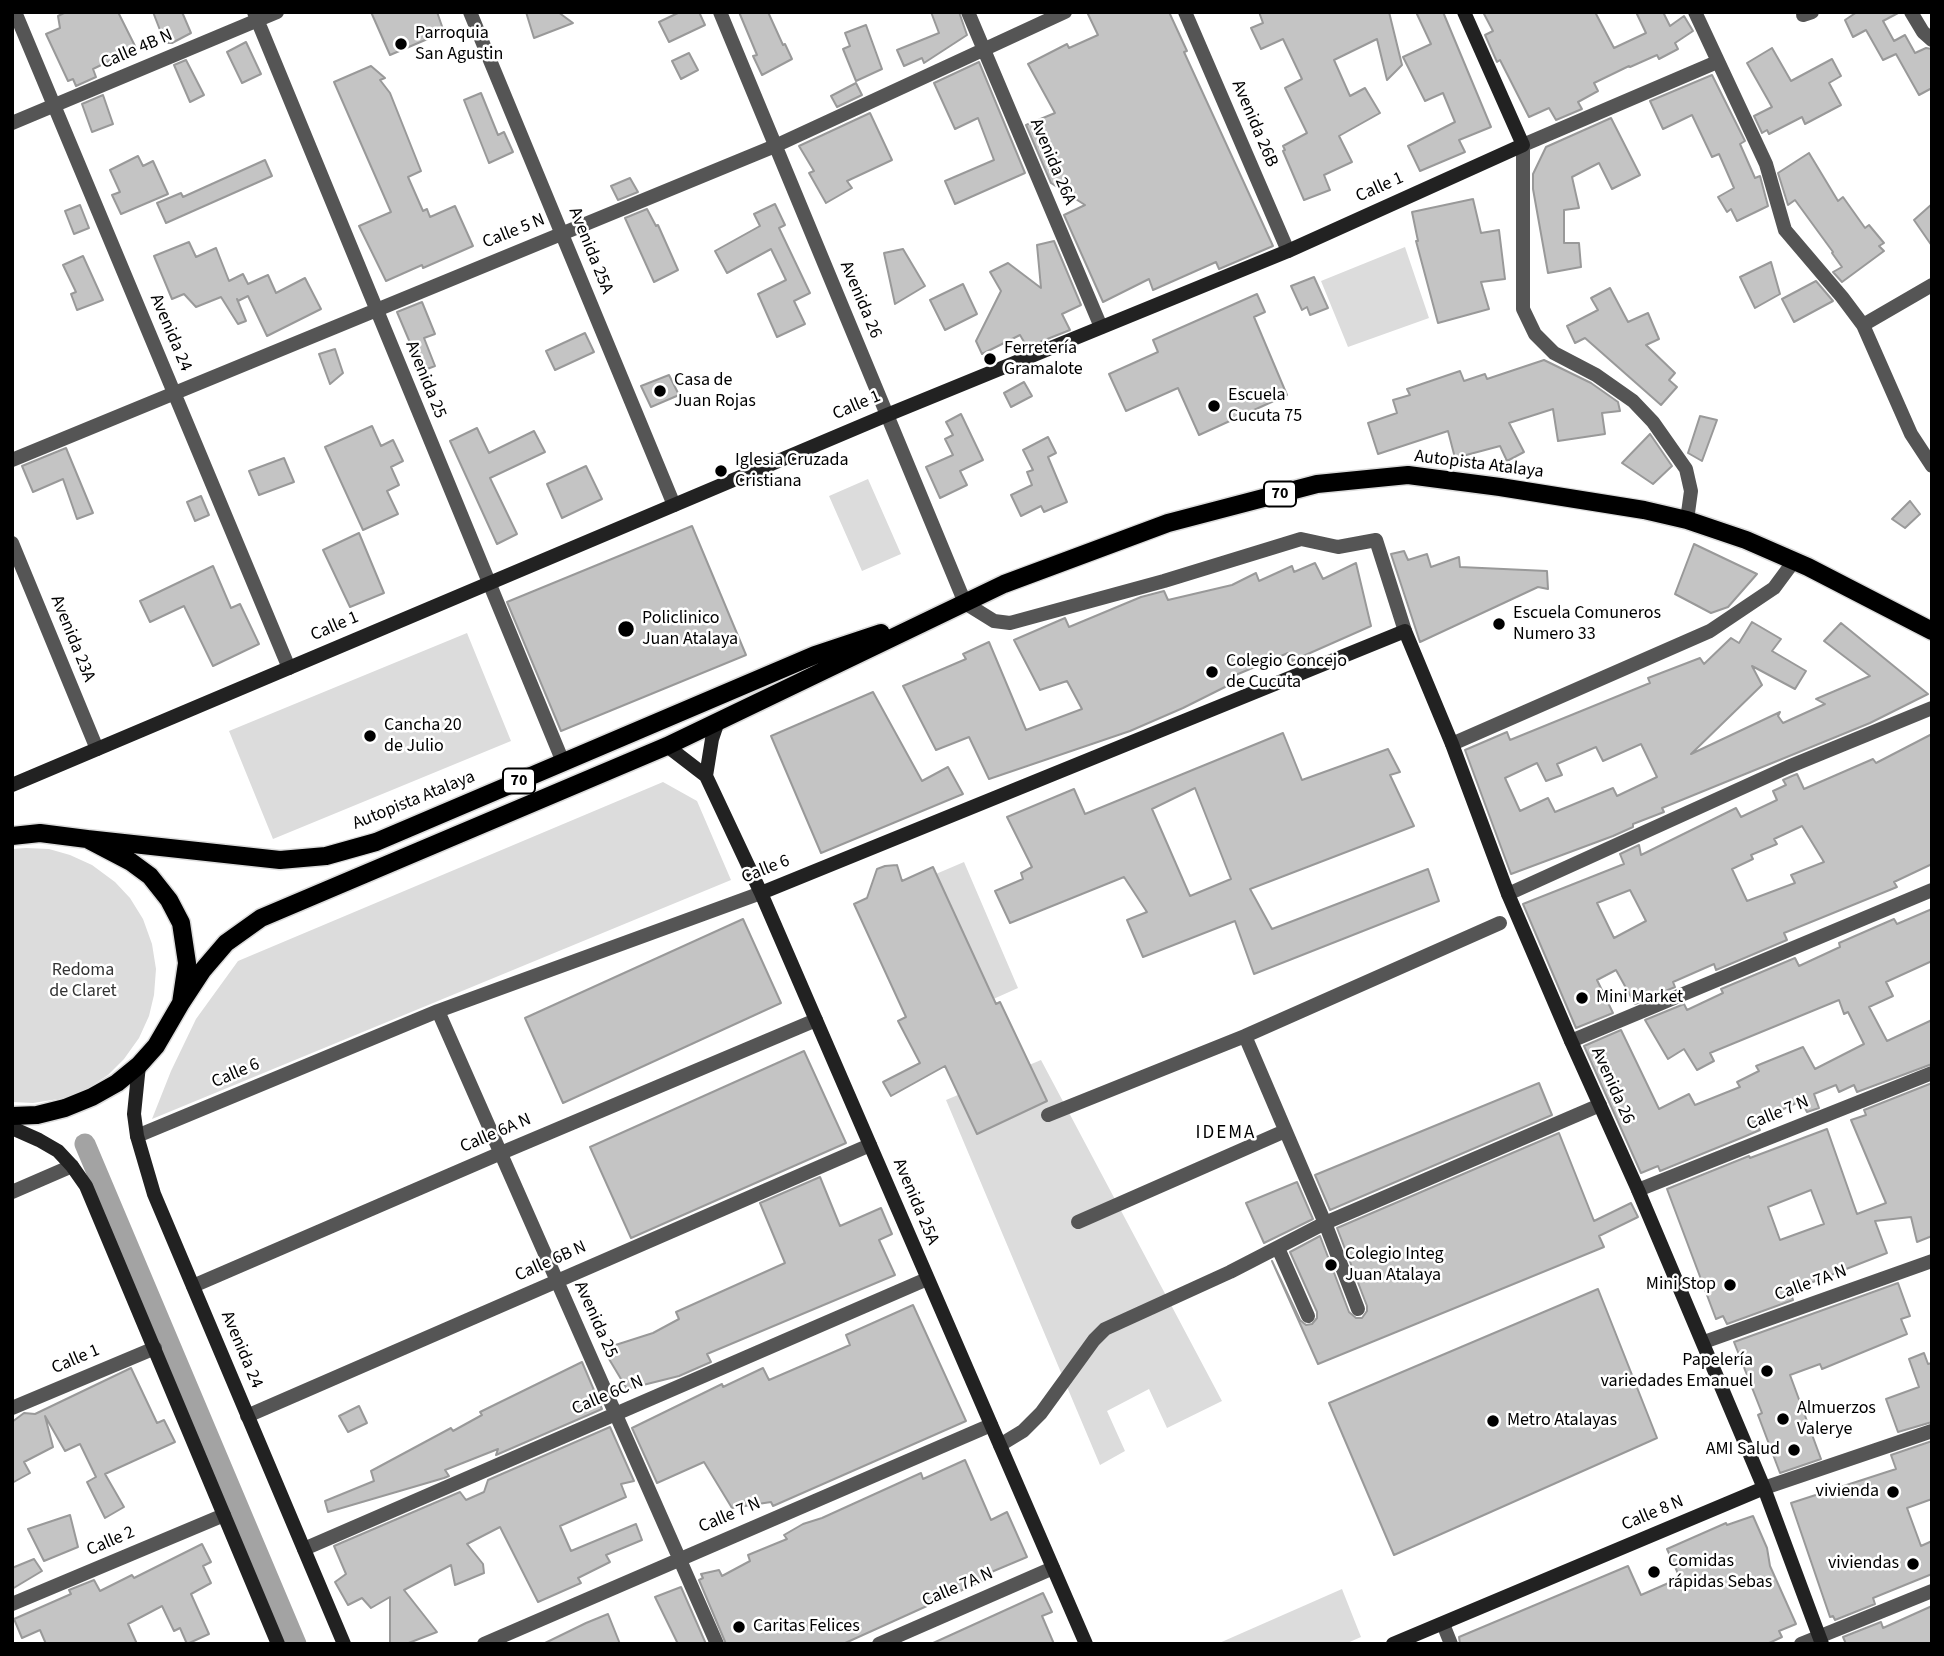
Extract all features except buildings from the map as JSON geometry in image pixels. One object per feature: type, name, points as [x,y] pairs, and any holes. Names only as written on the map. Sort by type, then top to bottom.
[{"type":"main road","name":"Autopista Atalaya","points":[[181,1003],[202,971],[226,943],[261,918],[667,746],[1004,584],[1168,523],[1317,484],[1408,475],[1644,510],[1687,520],[1746,540],[1794,561],[1932,631]]},
{"type":"main road","name":"Autopista Atalaya","points":[[87,839],[280,860],[326,856],[376,842],[815,655],[934,617]]},
{"type":"main road","points":[[12,821],[40,833]]},
{"type":"main road","name":"70","points":[[12,836],[40,833],[87,839],[131,862],[149,876],[169,900],[181,923],[187,962],[181,1003],[156,1046],[139,1065],[117,1083],[92,1097],[47,1113],[12,1116]]},
{"type":"street","name":"Avenida 24","points":[[15,12],[289,668]]},
{"type":"street","name":"Calle 4B N","points":[[12,123],[256,16],[277,12]]},
{"type":"street","name":"Avenida 25A","points":[[470,12],[674,505]]},
{"type":"street","name":"Avenida 26","points":[[720,12],[965,603],[994,621],[1010,623],[1164,581],[1301,539],[1338,547],[1376,540],[1405,631],[1452,744],[1508,894],[1704,1342],[1764,1488],[1820,1640]]},
{"type":"street","name":"Avenida 26A","points":[[968,12],[1101,327]]},
{"type":"street","name":"Calle 5 N","points":[[12,460],[775,146],[1065,12]]},
{"type":"street","name":"Avenida 26B","points":[[1185,12],[1288,251]]},
{"type":"street","points":[[1464,12],[1523,145],[1522,309],[1535,334],[1553,354],[1596,376],[1633,401],[1653,422],[1686,468],[1691,491],[1687,520]]},
{"type":"street","points":[[1695,12],[1766,164],[1785,230],[1863,325],[1911,434],[1932,466]]},
{"type":"street","points":[[1911,12],[1923,32],[1932,40]]},
{"type":"street","name":"Avenida 25","points":[[256,16],[562,762]]},
{"type":"street","name":"Calle 1","points":[[12,785],[887,415],[1288,251],[1523,145],[1717,62]]},
{"type":"street","points":[[1863,325],[1932,285]]},
{"type":"street","name":"Avenida 23A","points":[[12,543],[97,749]]},
{"type":"street","points":[[1452,744],[1710,631],[1774,588],[1794,561]]},
{"type":"street","name":"Calle 6","points":[[137,1136],[438,1011],[761,894],[1405,631]]},
{"type":"street","points":[[1508,894],[1788,767],[1932,708]]},
{"type":"street","points":[[706,776],[718,721]]},
{"type":"street","name":"Avenida 25A","points":[[667,746],[706,776],[761,894],[1086,1644]]},
{"type":"street","points":[[1571,1041],[1932,890]]},
{"type":"street","points":[[1048,1115],[1245,1036],[1500,923]]},
{"type":"street","name":"Avenida 25","points":[[438,1011],[717,1644]]},
{"type":"street","name":"Calle 6A N","points":[[193,1286],[816,1020]]},
{"type":"street","points":[[1245,1036],[1325,1223],[1358,1309]]},
{"type":"street","name":"Avenida 24","points":[[139,1065],[134,1114],[137,1136],[154,1194],[344,1644]]},
{"type":"street","name":"Calle 7 N","points":[[1639,1190],[1932,1073]]},
{"type":"street","points":[[1000,1445],[1023,1431],[1041,1413],[1105,1329],[1278,1248],[1325,1223],[1600,1105]]},
{"type":"street","points":[[12,1128],[48,1146],[72,1166],[96,1206],[278,1644]]},
{"type":"street","points":[[1078,1222],[1285,1132]]},
{"type":"street","name":"Calle 6B N","points":[[247,1416],[870,1145]]},
{"type":"street","points":[[12,1192],[72,1166]]},
{"type":"street","points":[[1278,1248],[1308,1315]]},
{"type":"street","name":"Calle 7A N","points":[[1704,1342],[1932,1261]]},
{"type":"street","name":"Calle 6C N","points":[[304,1549],[928,1279]]},
{"type":"street","name":"Calle 1","points":[[12,1408],[155,1348]]},
{"type":"street","name":"Calle 7 N","points":[[484,1644],[991,1425]]},
{"type":"street","name":"Calle 8 N","points":[[1393,1644],[1764,1488],[1932,1430]]},
{"type":"street","name":"Calle 2","points":[[12,1604],[224,1515]]},
{"type":"street","name":"Calle 7A N","points":[[878,1644],[1053,1568]]},
{"type":"street","points":[[1801,1644],[1820,1640],[1932,1591]]},
{"type":"street","points":[[1443,1624],[1451,1644]]},
{"type":"green space","points":[[1405,247],[1429,318],[1348,347],[1321,281]]},
{"type":"green space","points":[[868,479],[901,554],[862,571],[829,496]]},
{"type":"green space","name":"Cancha 20 de Julio","points":[[467,633],[511,741],[273,839],[229,731]]},
{"type":"green space","points":[[663,782],[697,801],[731,880],[152,1119],[196,1019],[238,961]]},
{"type":"green space","name":"Redoma de Claret","points":[[12,849],[49,849],[70,855],[92,865],[115,882],[130,898],[143,919],[152,944],[156,969],[149,1016],[139,1038],[124,1059],[108,1075],[88,1088],[65,1098],[33,1103],[12,1102]]},
{"type":"green space","points":[[964,862],[1018,988],[924,1030],[868,903]]},
{"type":"green space","points":[[1041,1060],[1222,1401],[1167,1428],[1149,1389],[1107,1411],[1125,1451],[1100,1465],[946,1100]]},
{"type":"green space","points":[[1342,1589],[1361,1637],[1345,1644],[1217,1644]]},
{"type":"waterway","points":[[85,1144],[296,1644]]},
{"type":"place","name":"Parroquia San Agustin","points":[[401,44]]},
{"type":"place","name":"Ferretería Gramalote","points":[[990,359]]},
{"type":"place","name":"Casa de Juan Rojas","points":[[660,391]]},
{"type":"place","name":"Escuela Cucuta 75","points":[[1214,406]]},
{"type":"place","name":"Iglesia Cruzada Cristiana","points":[[721,471]]},
{"type":"place","name":"Escuela Comuneros Numero 33","points":[[1499,624]]},
{"type":"place","name":"Policlinico Juan Atalaya","points":[[626,629]]},
{"type":"place","name":"Colegio Concejo de Cucuta","points":[[1212,672]]},
{"type":"place","name":"Cancha 20 de Julio","points":[[370,736]]},
{"type":"place","name":"Mini Market","points":[[1582,998]]},
{"type":"place","name":"Colegio Integ Juan Atalaya","points":[[1331,1265]]},
{"type":"place","name":"Mini Stop","points":[[1730,1285]]},
{"type":"place","name":"Papelería variedades Emanuel","points":[[1767,1371]]},
{"type":"place","name":"Almuerzos Valerye","points":[[1783,1419]]},
{"type":"place","name":"Metro Atalayas","points":[[1493,1421]]},
{"type":"place","name":"AMI Salud","points":[[1794,1450]]},
{"type":"place","name":"vivienda","points":[[1893,1492]]},
{"type":"place","name":"viviendas","points":[[1913,1564]]},
{"type":"place","name":"Comidas rápidas Sebas","points":[[1654,1572]]},
{"type":"place","name":"Caritas Felices","points":[[739,1627]]},
{"type":"district","name":"IDEMA","points":[[1226,1134]]}]
